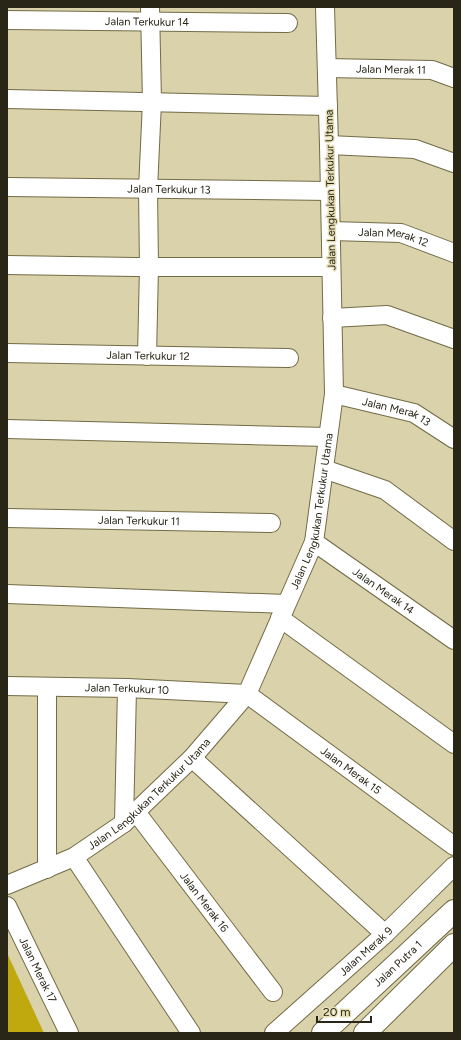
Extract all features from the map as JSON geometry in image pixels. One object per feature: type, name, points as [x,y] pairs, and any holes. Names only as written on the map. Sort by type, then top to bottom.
[{"type":"main road","name":"Jalan Putra 1","points":[[323,1033],[454,911]]},
{"type":"main road","points":[[365,1033],[454,945]]},
{"type":"street","name":"Jalan Lengkukan Terkukur Utama","points":[[7,885],[74,857],[130,817],[192,758],[247,694],[314,542],[334,394],[325,7]]},
{"type":"street","name":"Jalan Terkukur 14","points":[[7,20],[150,14],[288,23]]},
{"type":"street","points":[[147,356],[149,267],[148,189],[152,102],[150,14]]},
{"type":"street","name":"Jalan Merak 11","points":[[327,68],[432,70],[454,78]]},
{"type":"street","points":[[7,99],[328,106]]},
{"type":"street","points":[[329,145],[415,149],[454,163]]},
{"type":"street","name":"Jalan Terkukur 13","points":[[7,187],[330,191]]},
{"type":"street","name":"Jalan Merak 12","points":[[331,231],[401,233],[454,253]]},
{"type":"street","points":[[7,265],[149,267],[331,266]]},
{"type":"street","points":[[332,318],[387,315],[454,339]]},
{"type":"street","name":"Jalan Terkukur 12","points":[[7,353],[289,358]]},
{"type":"street","name":"Jalan Merak 13","points":[[334,394],[414,412],[454,439]]},
{"type":"street","points":[[7,429],[328,437]]},
{"type":"street","points":[[324,469],[385,490],[454,541]]},
{"type":"street","name":"Jalan Terkukur 11","points":[[7,518],[271,523]]},
{"type":"street","name":"Jalan Merak 14","points":[[314,542],[454,640]]},
{"type":"street","points":[[7,594],[283,611],[454,744]]},
{"type":"street","name":"Jalan Terkukur 10","points":[[7,686],[127,688],[247,694]]},
{"type":"street","points":[[47,686],[47,869]]},
{"type":"street","points":[[127,688],[130,817]]},
{"type":"street","name":"Jalan Merak 15","points":[[247,694],[454,846]]},
{"type":"street","points":[[192,758],[386,934]]},
{"type":"street","name":"Jalan Merak 16","points":[[130,817],[273,992]]},
{"type":"street","points":[[74,857],[191,1033]]},
{"type":"street","name":"Jalan Merak 9","points":[[274,1033],[386,934],[454,866]]},
{"type":"street","name":"Jalan Merak 17","points":[[7,906],[69,1033]]},
{"type":"shaded area","points":[[7,953],[44,1033],[7,1033]]}]
